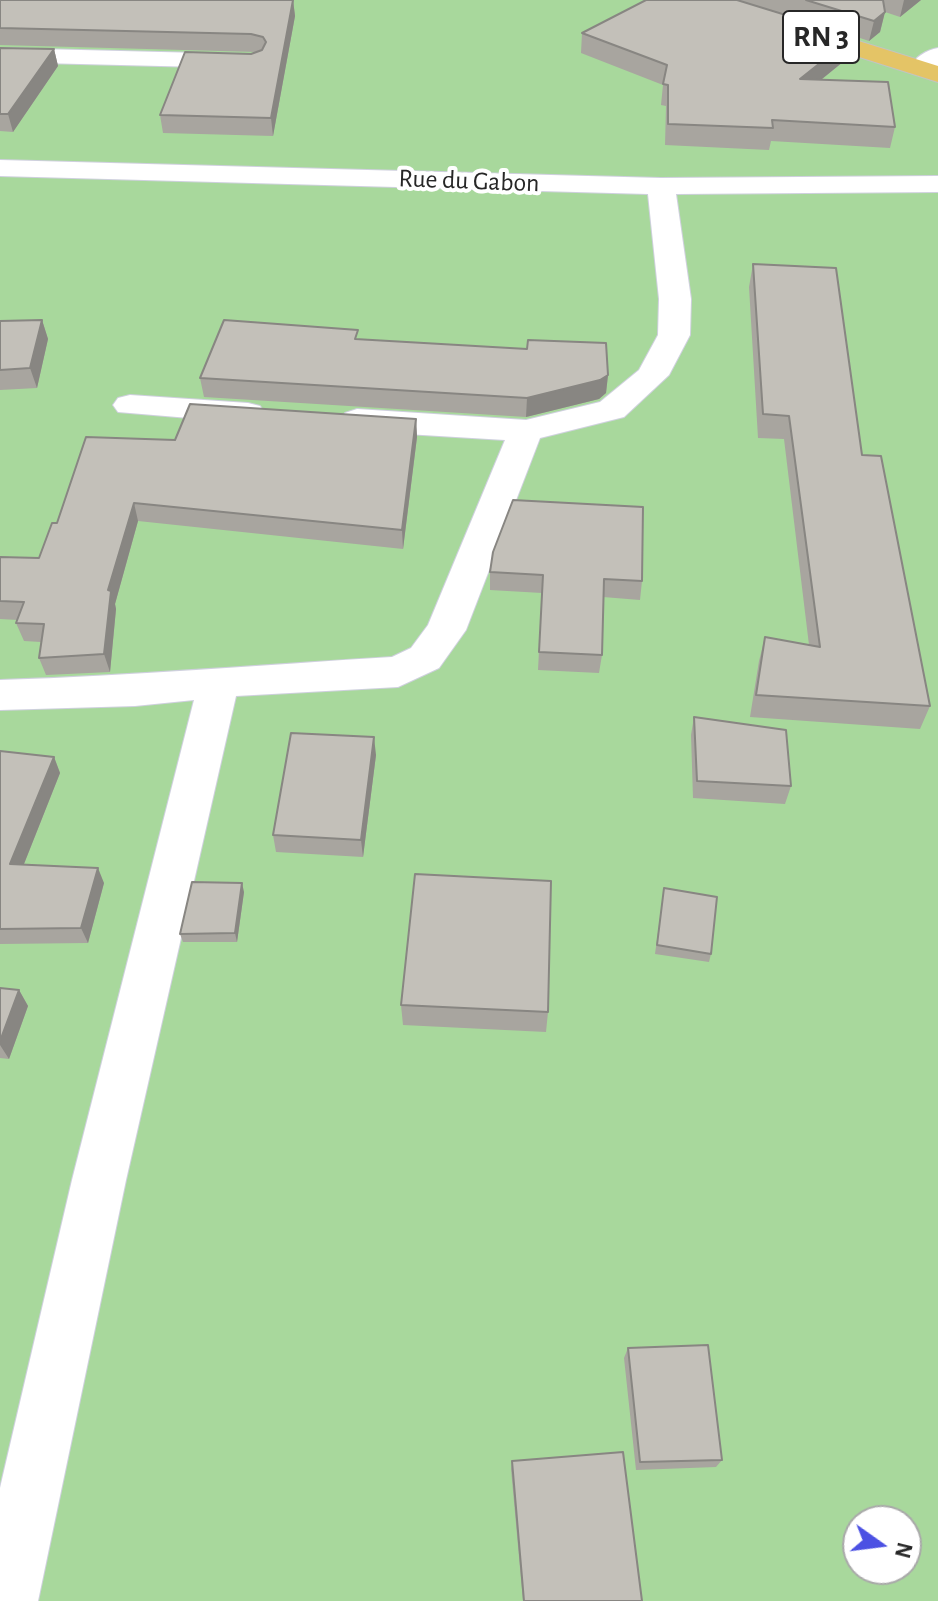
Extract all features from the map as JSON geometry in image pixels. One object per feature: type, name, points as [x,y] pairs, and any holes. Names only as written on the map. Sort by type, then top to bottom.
[{"type":"highway","name":"RN 3","points":[[704,0],[932,66]]},
{"type":"street","points":[[0,55],[253,61]]},
{"type":"street","name":"Rue du Gabon","points":[[0,168],[661,186],[938,184]]},
{"type":"street","points":[[320,417],[526,431],[612,410],[653,375],[674,335],[675,299],[661,186]]},
{"type":"street","points":[[130,405],[273,414]]},
{"type":"street","points":[[0,695],[135,691],[219,682],[398,672],[425,658],[446,630],[526,431]]},
{"type":"street","points":[[6,1601],[99,1180],[219,682]]},
{"type":"green space","points":[[0,0],[938,0],[938,1601],[0,1601]]},
{"type":"building","points":[[0,0],[293,0],[271,118],[160,115],[185,52],[251,54],[262,50],[266,42],[263,37],[251,34],[0,28]]},
{"type":"building","points":[[646,0],[737,0],[854,36],[800,79],[888,82],[895,127],[772,120],[773,128],[668,124],[668,85],[663,84],[667,65],[582,33]]},
{"type":"building","points":[[806,0],[883,0],[885,12],[874,21]]},
{"type":"building","points":[[0,48],[54,49],[8,114],[0,114]]},
{"type":"building","points":[[753,264],[836,268],[862,455],[881,456],[930,706],[756,695],[765,637],[820,647],[789,416],[763,414]]},
{"type":"building","points":[[42,320],[30,368],[0,370],[0,321]]},
{"type":"building","points":[[224,320],[358,330],[355,339],[527,349],[528,340],[606,343],[608,375],[600,380],[527,398],[200,378]]},
{"type":"building","points":[[190,404],[416,419],[402,530],[134,503],[108,590],[111,591],[104,654],[39,658],[44,624],[16,623],[24,602],[0,601],[0,557],[39,558],[52,523],[57,523],[86,437],[175,440]]},
{"type":"building","points":[[513,500],[643,507],[642,581],[604,579],[602,655],[539,652],[543,575],[490,572],[493,552]]},
{"type":"building","points":[[694,717],[786,730],[791,786],[697,781]]},
{"type":"building","points":[[291,733],[374,737],[361,840],[273,835]]},
{"type":"building","points":[[0,751],[54,757],[10,864],[98,868],[81,928],[0,929]]},
{"type":"building","points":[[415,874],[551,881],[548,1012],[401,1005]]},
{"type":"building","points":[[192,882],[242,883],[235,933],[180,934]]},
{"type":"building","points":[[664,888],[717,897],[711,954],[657,945]]},
{"type":"building","points":[[0,988],[19,990],[0,1041]]},
{"type":"building","points":[[708,1345],[722,1460],[640,1462],[628,1348]]},
{"type":"building","points":[[623,1452],[642,1601],[524,1601],[512,1461]]}]
